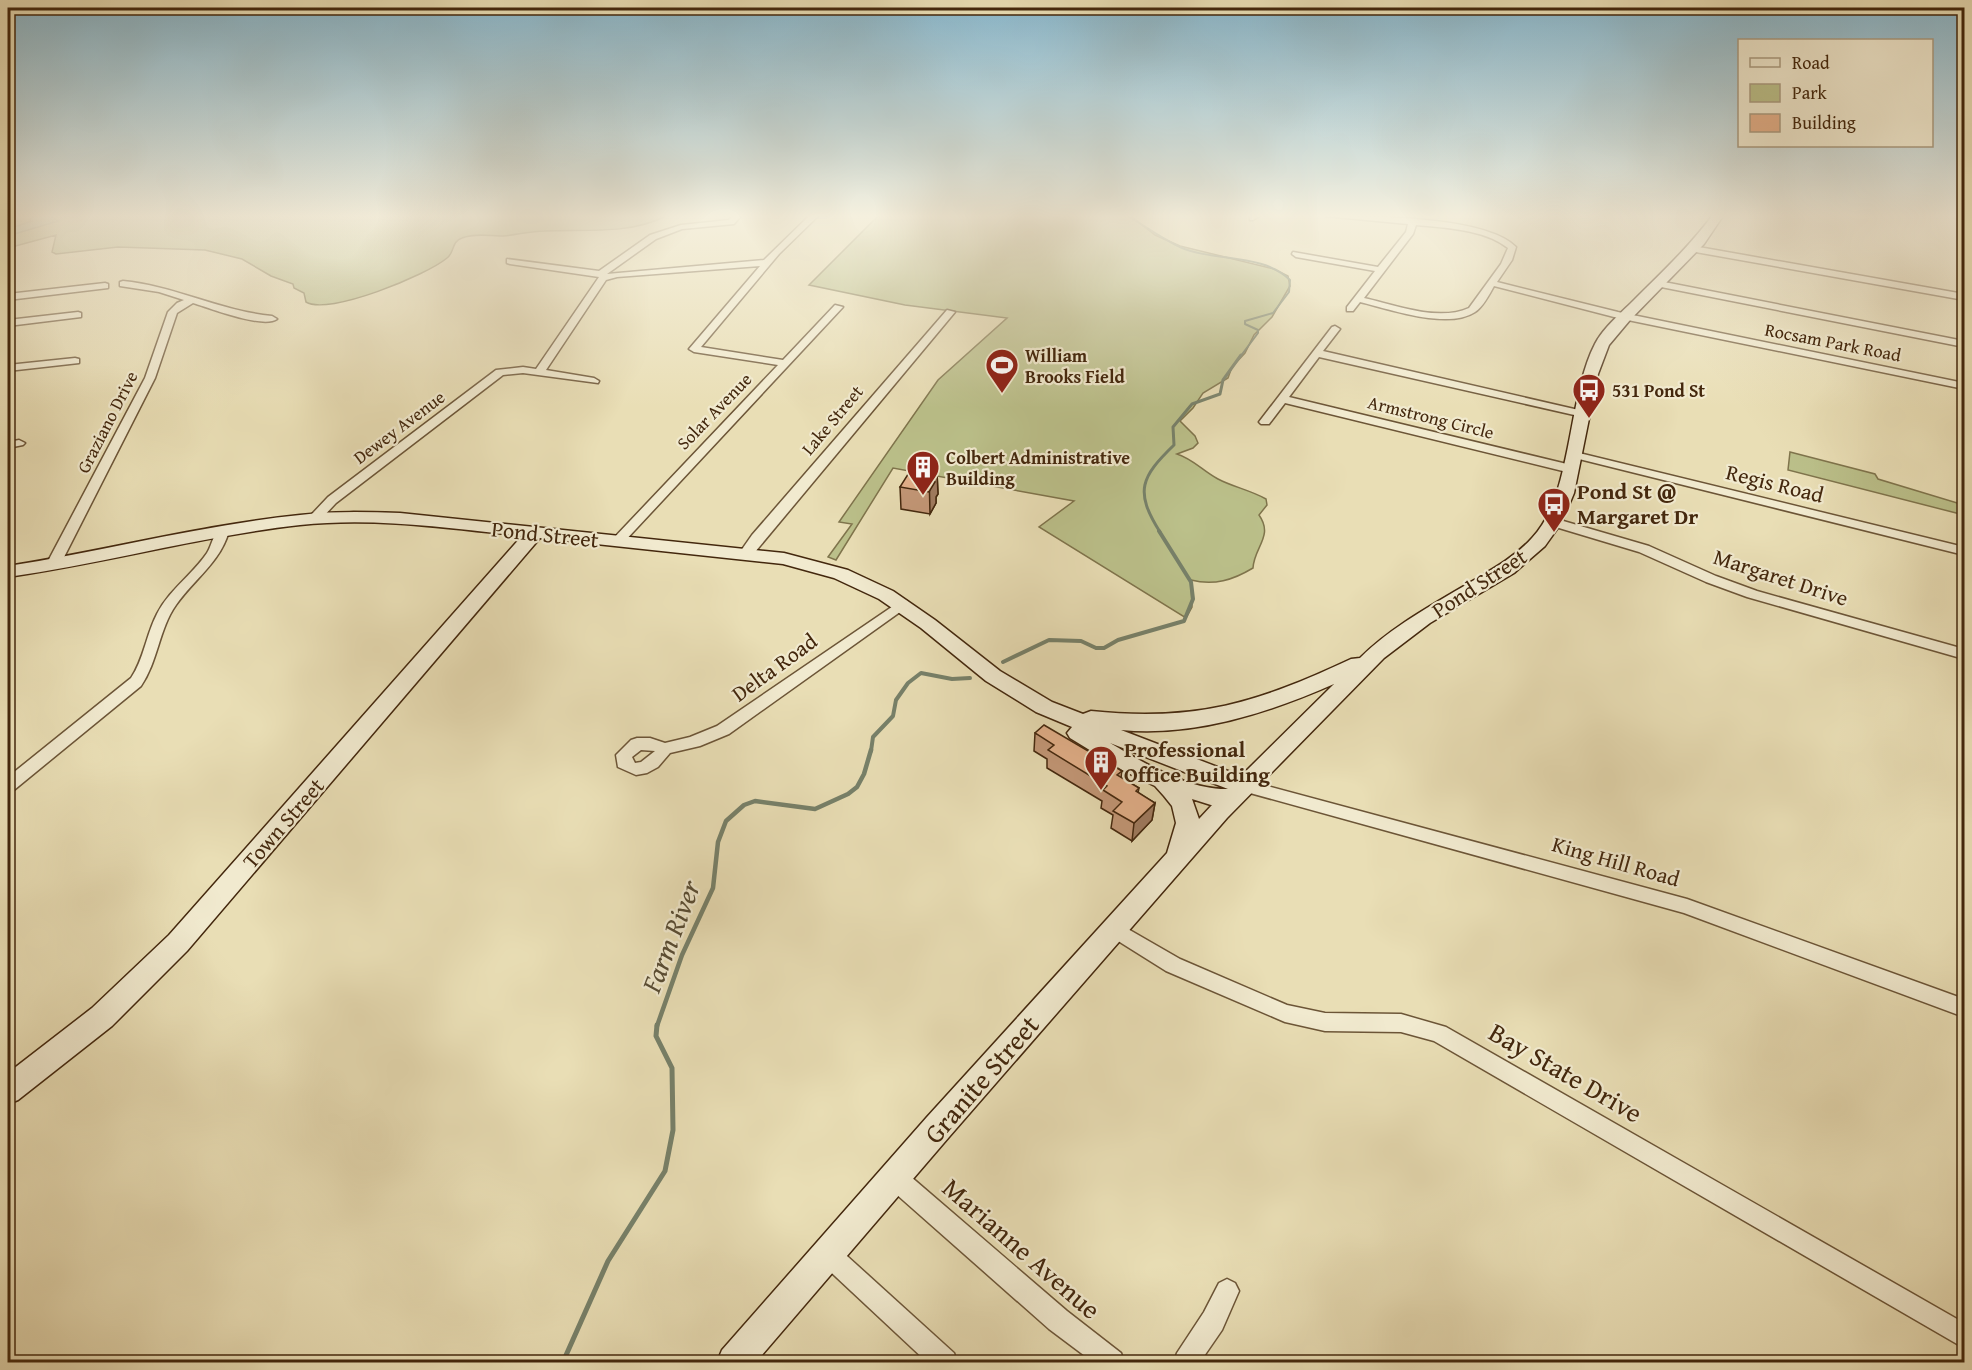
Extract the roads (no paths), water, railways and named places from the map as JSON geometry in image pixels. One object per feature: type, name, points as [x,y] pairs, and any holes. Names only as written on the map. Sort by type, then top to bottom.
[{"type":"main road","name":"Pond Street","points":[[8,571],[53,565],[223,531],[316,518],[387,517],[796,562],[841,574],[878,590],[902,604],[993,676],[1044,707],[1087,739],[1151,774],[1191,790],[1239,792],[1377,653],[1423,619],[1514,564],[1539,542],[1553,522],[1563,501],[1598,352],[1607,336],[1663,280]]},
{"type":"main road","name":"Town Street","points":[[8,1090],[102,1017],[178,943],[535,533]]},
{"type":"main road","points":[[1044,707],[1077,716],[1122,723],[1194,722],[1266,703],[1325,680],[1377,653]]},
{"type":"main road","name":"Pond Street","points":[[1044,707],[1206,773],[1239,792]]},
{"type":"main road","points":[[1151,774],[1176,793],[1187,810],[1186,836],[1172,864]]},
{"type":"main road","name":"Granite Street","points":[[734,1362],[1114,929],[1239,792]]},
{"type":"street","points":[[539,372],[546,365],[599,280]]},
{"type":"street","points":[[752,280],[694,349],[784,363]]},
{"type":"street","points":[[1350,309],[1373,280]]},
{"type":"street","points":[[1358,299],[1423,314],[1460,314],[1474,308],[1494,280]]},
{"type":"street","points":[[1868,280],[1965,297]]},
{"type":"street","name":"Rocsam Park Road","points":[[1492,283],[1625,317],[1965,386]]},
{"type":"street","points":[[123,284],[152,286],[248,316],[272,318]]},
{"type":"street","points":[[1659,284],[1965,345]]},
{"type":"street","points":[[8,297],[105,286]]},
{"type":"street","name":"Graziano Drive","points":[[53,565],[114,452],[150,378],[173,312],[180,305],[193,299]]},
{"type":"street","name":"Solar Avenue","points":[[617,542],[838,307]]},
{"type":"street","name":"Lake Street","points":[[745,555],[810,474],[950,312]]},
{"type":"street","points":[[8,323],[78,315]]},
{"type":"street","points":[[1265,422],[1335,329]]},
{"type":"street","name":"Armstrong Circle","points":[[1317,353],[1582,414]]},
{"type":"street","points":[[8,369],[75,361]]},
{"type":"street","name":"Dewey Avenue","points":[[316,518],[341,493],[497,374],[508,370],[539,372]]},
{"type":"street","points":[[539,372],[594,381]]},
{"type":"street","name":"Armstrong Circle","points":[[1282,399],[1573,462]]},
{"type":"street","name":"Regis Road","points":[[1573,462],[1965,551]]},
{"type":"street","name":"Margaret Drive","points":[[1553,522],[1644,549],[1711,579],[1752,594],[1965,654]]},
{"type":"street","points":[[8,786],[136,682],[142,672],[162,616],[217,548],[223,531]]},
{"type":"street","name":"Delta Road","points":[[665,749],[694,742],[723,730],[902,604]]},
{"type":"street","name":"King Hill Road","points":[[1239,792],[1668,900],[1740,924],[1965,1008]]},
{"type":"street","name":"Bay State Drive","points":[[1114,929],[1173,965],[1285,1013],[1325,1022],[1401,1023],[1426,1028],[1444,1035],[1965,1336]]},
{"type":"street","name":"Marianne Avenue","points":[[895,1178],[1058,1320],[1112,1362]]},
{"type":"street","points":[[828,1254],[945,1362]]},
{"type":"street","points":[[1186,1362],[1213,1321],[1227,1291]]},
{"type":"waterway","name":"Farm River","points":[[1240,357],[1258,333],[1258,330],[1245,324],[1245,321],[1273,313],[1289,292],[1290,280]]},
{"type":"waterway","name":"Farm River","points":[[1160,532],[1144,495],[1148,476],[1154,466],[1174,445],[1173,427],[1192,404],[1220,394],[1223,380],[1241,355]]},
{"type":"waterway","name":"Farm River","points":[[1003,662],[1049,640],[1081,641],[1096,648],[1104,648],[1118,640],[1184,621],[1193,599],[1191,582],[1159,531]]},
{"type":"waterway","name":"Farm River","points":[[871,751],[873,737],[893,716],[896,700],[908,683],[921,673],[952,679],[970,678]]},
{"type":"waterway","name":"Farm River","points":[[657,1026],[682,955],[713,888],[718,842],[726,821],[744,805],[755,801],[815,809],[848,794],[857,787],[864,774],[871,750]]},
{"type":"waterway","name":"Farm River","points":[[563,1362],[608,1261],[665,1171],[673,1130],[672,1068],[656,1036],[657,1025]]},
{"type":"place","name":"William Brooks Field","points":[[1002,394]]},
{"type":"place","name":"531 Pond St","points":[[1589,419]]},
{"type":"place","name":"Colbert Administrative Building","points":[[923,496]]},
{"type":"place","name":"Pond St @ Margaret Dr","points":[[1554,533]]},
{"type":"place","name":"Professional Office Building","points":[[1101,791]]}]
